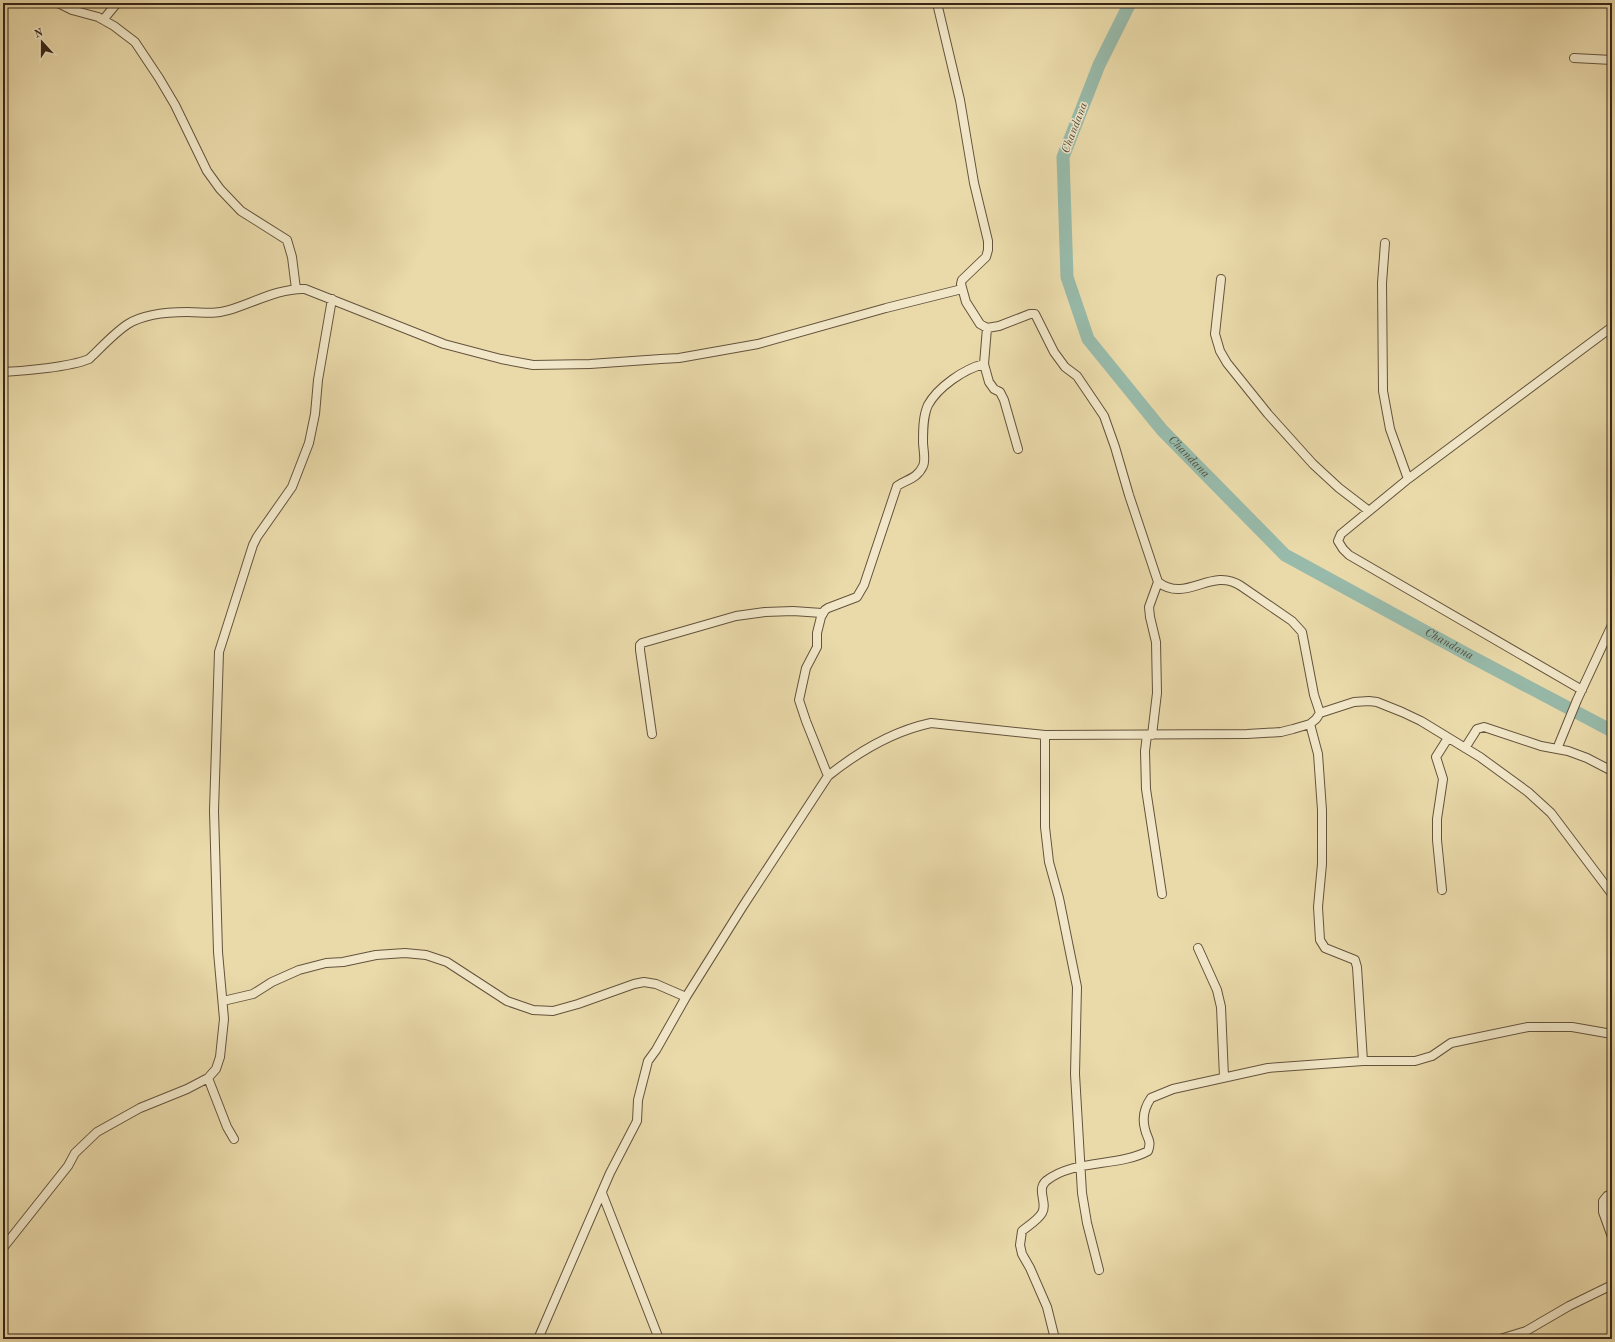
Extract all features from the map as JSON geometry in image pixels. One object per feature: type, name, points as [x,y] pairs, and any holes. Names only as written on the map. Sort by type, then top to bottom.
[{"type":"street","points":[[58,3],[72,10],[98,17],[114,26],[135,42],[175,105],[207,171],[220,189],[241,212],[287,240],[292,257],[296,289]]},
{"type":"street","points":[[103,20],[117,3]]},
{"type":"street","points":[[937,3],[960,100],[974,183],[988,241],[986,257],[962,280],[961,284],[966,302],[980,324],[987,328],[999,326],[1030,314],[1035,314],[1058,357],[1065,367],[1077,376],[1089,392],[1104,416],[1158,582],[1149,607],[1156,642],[1157,693],[1150,735],[1145,751],[1146,789],[1154,832],[1158,874],[1162,894]]},
{"type":"street","points":[[1574,58],[1612,60]]},
{"type":"street","points":[[1385,243],[1382,283],[1383,391],[1390,429],[1408,479]]},
{"type":"street","points":[[1221,279],[1215,334],[1220,351],[1227,363],[1268,414],[1312,464],[1339,488],[1369,510]]},
{"type":"street","points":[[3,372],[68,365],[82,362],[89,359],[127,325],[154,315],[187,312],[212,314],[228,311],[270,296],[296,289],[305,289],[332,299],[444,344],[501,359],[533,365],[583,364],[679,358],[758,344],[886,308],[962,289]]},
{"type":"street","points":[[3,1248],[68,1166],[75,1153],[97,1132],[140,1108],[187,1089],[208,1078],[216,1069],[220,1058],[224,1019],[218,952],[214,811],[219,652],[257,536],[292,487],[310,443],[316,414],[318,380],[332,299]]},
{"type":"street","points":[[1582,690],[1349,555],[1338,541],[1341,534],[1408,479],[1612,327]]},
{"type":"street","points":[[987,328],[984,364],[989,382],[994,389],[1000,392],[1004,400],[1018,449]]},
{"type":"street","points":[[828,776],[806,721],[800,700],[806,668],[816,647],[817,633],[822,613],[828,608],[852,600],[859,596],[897,486],[915,477],[924,464],[924,416],[929,405],[937,394],[961,373],[984,364]]},
{"type":"street","points":[[1158,582],[1175,590],[1182,590],[1221,579],[1235,582],[1292,621],[1302,632],[1304,638],[1314,695],[1320,713]]},
{"type":"street","points":[[652,734],[640,650],[640,645],[642,643],[736,616],[765,612],[793,611],[822,613]]},
{"type":"street","points":[[1557,749],[1577,700],[1612,625]]},
{"type":"street","points":[[538,1339],[610,1173],[637,1122],[638,1100],[648,1061],[743,906],[828,776],[845,762],[891,736],[919,725],[931,723],[1045,735],[1150,735],[1281,732],[1310,724],[1316,720],[1320,713],[1354,702],[1377,702],[1402,712],[1448,738],[1507,776],[1551,813],[1612,894]]},
{"type":"street","points":[[1310,724],[1318,754],[1322,810],[1322,864],[1318,907],[1320,940],[1325,948],[1355,960],[1357,967],[1363,1061]]},
{"type":"street","points":[[1465,748],[1477,729],[1484,727],[1527,742],[1568,751],[1587,758],[1612,771]]},
{"type":"street","points":[[1045,735],[1045,827],[1049,862],[1059,898],[1077,987],[1075,1074],[1082,1193],[1087,1223],[1099,1270]]},
{"type":"street","points":[[1442,890],[1437,840],[1437,819],[1443,779],[1436,757],[1448,738]]},
{"type":"street","points":[[1198,948],[1217,990],[1221,1007],[1224,1077]]},
{"type":"street","points":[[223,1001],[253,994],[272,982],[299,970],[319,964],[343,962],[376,955],[405,953],[426,955],[447,962],[507,1001],[533,1010],[553,1011],[644,982],[656,984],[686,997]]},
{"type":"street","points":[[1056,1339],[1047,1307],[1030,1268],[1022,1254],[1020,1240],[1022,1231],[1042,1214],[1044,1208],[1041,1188],[1046,1182],[1058,1174],[1081,1166],[1139,1156],[1148,1151],[1150,1144],[1149,1138],[1145,1131],[1144,1112],[1150,1098],[1173,1089],[1268,1068],[1363,1061],[1415,1061],[1432,1056],[1451,1043],[1528,1027],[1572,1027],[1612,1034]]},
{"type":"street","points":[[208,1078],[227,1128],[234,1140]]},
{"type":"street","points":[[602,1194],[659,1339]]},
{"type":"street","points":[[1612,1194],[1607,1196],[1603,1201],[1604,1212],[1612,1237]]},
{"type":"street","points":[[1500,1339],[1526,1331],[1569,1306],[1612,1285]]},
{"type":"waterway","name":"Chandana","points":[[1130,3],[1099,65],[1063,157],[1067,277],[1088,339],[1162,430],[1285,555],[1612,731]]}]
